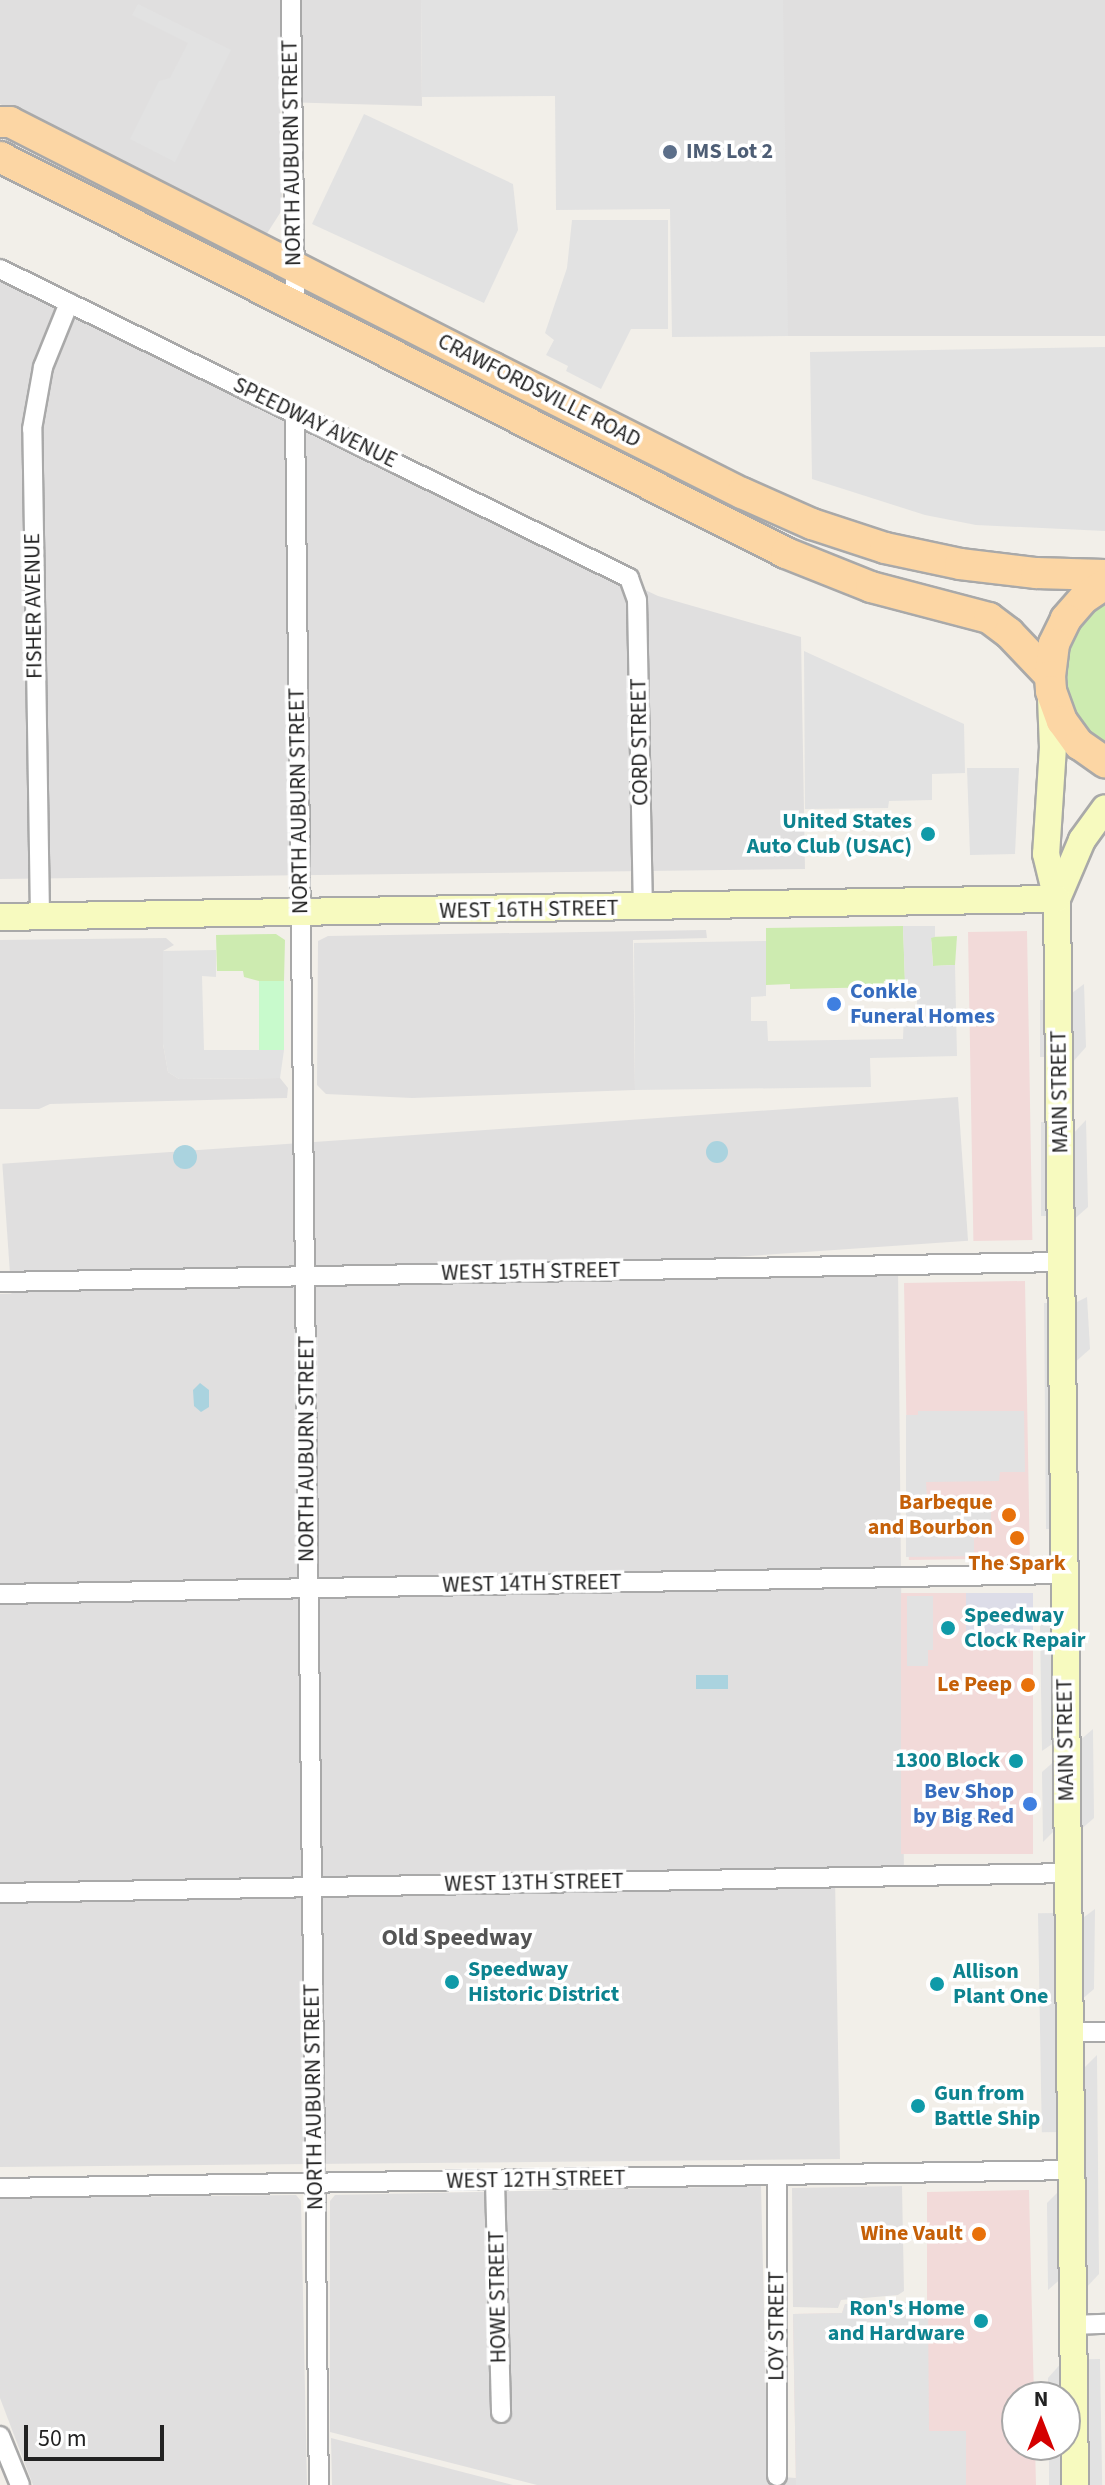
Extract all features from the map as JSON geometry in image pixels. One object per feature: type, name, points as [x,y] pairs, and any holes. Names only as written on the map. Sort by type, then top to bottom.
[{"type":"main road","name":"CRAWFORDSVILLE ROAD","points":[[0,122],[10,122],[730,487],[812,524],[885,548],[960,564],[1036,573],[1105,575]]},
{"type":"main road","name":"CRAWFORDSVILLE ROAD","points":[[0,157],[814,566],[871,587],[989,618],[1009,633],[1050,684],[1070,733],[1105,762]]},
{"type":"main road","points":[[1050,684],[1054,644],[1066,619],[1084,598],[1105,584]]},
{"type":"street","name":"NORTH AUBURN STREET","points":[[291,0],[295,305]]},
{"type":"street","name":"SPEEDWAY AVENUE","points":[[0,269],[629,578]]},
{"type":"street","name":"FISHER AVENUE","points":[[40,916],[32,429],[43,367],[69,303]]},
{"type":"street","name":"NORTH AUBURN STREET","points":[[295,414],[319,2485]]},
{"type":"street","name":"CORD STREET","points":[[629,578],[637,600],[643,907]]},
{"type":"street","name":"MAIN STREET","points":[[1050,684],[1053,747],[1046,854],[1057,899],[1075,2485]]},
{"type":"street","name":"MAIN STREET","points":[[1057,899],[1082,840],[1105,808]]},
{"type":"street","name":"WEST 16TH STREET","points":[[0,917],[1057,899]]},
{"type":"street","name":"WEST 15TH STREET","points":[[0,1282],[1062,1262]]},
{"type":"street","name":"WEST 14TH STREET","points":[[0,1594],[1065,1574]]},
{"type":"street","name":"WEST 13TH STREET","points":[[0,1893],[1068,1873]]},
{"type":"street","points":[[1071,2032],[1105,2032]]},
{"type":"street","name":"WEST 12TH STREET","points":[[0,2188],[1071,2170]]},
{"type":"street","name":"LOY STREET","points":[[777,2175],[777,2476]]},
{"type":"street","name":"HOWE STREET","points":[[495,2181],[501,2413]]},
{"type":"street","points":[[1073,2325],[1105,2324]]},
{"type":"street","points":[[0,2436],[20,2485]]},
{"type":"shaded area","points":[[0,0],[421,0],[422,106],[280,102],[282,210],[266,235],[0,104]]},
{"type":"shaded area","name":"IMS Lot 2","points":[[421,0],[783,0],[788,336],[672,337],[670,209],[556,210],[555,96],[422,97]]},
{"type":"shaded area","points":[[783,0],[1105,0],[1105,336],[783,336]]},
{"type":"shaded area","points":[[138,4],[231,50],[175,162],[130,139],[159,81],[170,78],[188,43],[132,15]]},
{"type":"shaded area","points":[[364,114],[513,184],[518,230],[484,303],[312,224]]},
{"type":"shaded area","points":[[572,220],[668,220],[668,329],[631,329],[601,389],[566,371],[568,366],[546,355],[554,340],[545,333],[567,268]]},
{"type":"shaded area","points":[[0,278],[319,436],[658,596],[801,637],[805,869],[0,879]]},
{"type":"shaded area","points":[[1105,347],[1105,531],[976,525],[925,515],[812,479],[810,352]]},
{"type":"shaded area","points":[[804,651],[964,724],[965,773],[932,774],[932,800],[889,801],[888,808],[805,809]]},
{"type":"shaded area","points":[[967,768],[1019,768],[1015,854],[970,855]]},
{"type":"shaded area","points":[[903,926],[935,926],[935,937],[931,938],[933,966],[955,965],[957,1056],[870,1058],[871,1087],[635,1090],[634,943],[766,941],[766,996],[751,997],[751,1021],[767,1021],[768,1041],[903,1039],[904,1012],[917,1011],[917,985],[905,985]]},
{"type":"shaded area","points":[[706,930],[707,938],[633,940],[635,1090],[412,1098],[326,1094],[317,1085],[318,941],[328,936]]},
{"type":"shaded area","points":[[1027,931],[1032,1240],[973,1241],[968,932]]},
{"type":"shaded area","points":[[166,938],[174,945],[163,951],[163,1044],[168,1072],[179,1079],[280,1078],[288,1088],[287,1098],[50,1104],[39,1109],[0,1109],[0,940]]},
{"type":"shaded area","points":[[216,950],[216,977],[202,976],[204,1050],[284,1050],[280,1078],[179,1079],[168,1072],[163,1044],[163,951]]},
{"type":"shaded area","points":[[1084,984],[1086,1047],[1071,1064],[1068,996]]},
{"type":"shaded area","points":[[1040,1000],[1047,1000],[1047,1057],[1040,1057]]},
{"type":"shaded area","points":[[958,1097],[968,1241],[12,1307],[2,1164]]},
{"type":"shaded area","points":[[1086,1120],[1088,1207],[1071,1222],[1071,1136]]},
{"type":"shaded area","points":[[1041,1122],[1048,1122],[1048,1216],[1041,1216]]},
{"type":"shaded area","points":[[898,1265],[904,1876],[835,1878],[840,2159],[0,2167],[0,1294]]},
{"type":"shaded area","points":[[1025,1281],[1030,1558],[909,1560],[904,1283]]},
{"type":"shaded area","points":[[1087,1297],[1090,1349],[1073,1364],[1073,1304]]},
{"type":"shaded area","points":[[1044,1303],[1051,1303],[1052,1529],[1046,1529]]},
{"type":"shaded area","points":[[918,1411],[1024,1411],[1025,1472],[1000,1472],[999,1481],[926,1482],[927,1498],[991,1497],[991,1531],[974,1532],[974,1556],[906,1557],[906,1415],[918,1415]]},
{"type":"shaded area","points":[[901,1593],[1033,1593],[1033,1854],[901,1854]]},
{"type":"shaded area","points":[[966,1593],[1033,1593],[1033,1649],[966,1649]]},
{"type":"shaded area","points":[[907,1596],[933,1596],[933,1650],[928,1650],[928,1666],[907,1666]]},
{"type":"shaded area","points":[[1055,1609],[1058,1740],[1042,1751],[1040,1625]]},
{"type":"shaded area","points":[[1093,1729],[1094,1818],[1079,1831],[1078,1742]]},
{"type":"shaded area","points":[[1058,1758],[1059,1826],[1043,1842],[1042,1772]]},
{"type":"shaded area","points":[[1095,1909],[1094,1989],[1081,2000],[1080,1920]]},
{"type":"shaded area","points":[[1038,1913],[1059,1913],[1063,2132],[1042,2132]]},
{"type":"shaded area","points":[[1097,2055],[1099,2274],[1084,2290],[1081,2071]]},
{"type":"shaded area","points":[[761,2186],[768,2476],[796,2478],[796,2485],[537,2485],[330,2432],[330,2201],[335,2195]]},
{"type":"shaded area","points":[[902,2186],[904,2291],[898,2295],[841,2300],[838,2308],[793,2307],[792,2188]]},
{"type":"shaded area","points":[[1062,2188],[1064,2276],[1048,2290],[1047,2203]]},
{"type":"shaded area","points":[[1029,2190],[1034,2381],[1001,2381],[1001,2461],[1035,2461],[1036,2485],[796,2485],[793,2314],[842,2313],[845,2304],[927,2302],[927,2192]]},
{"type":"shaded area","points":[[296,2195],[301,2201],[307,2485],[33,2485],[0,2398],[0,2198]]},
{"type":"shaded area","points":[[928,2302],[929,2431],[966,2431],[966,2485],[796,2485],[793,2314],[842,2313],[845,2304]]},
{"type":"shaded area","points":[[1077,2359],[1100,2359],[1102,2485],[1079,2485],[1081,2381],[1077,2381]]},
{"type":"shaded area","points":[[1064,2360],[1065,2381],[1048,2381]]},
{"type":"shaded area","points":[[331,2438],[513,2485],[332,2485]]},
{"type":"shaded area","points":[[1049,2461],[1065,2461],[1065,2485],[1049,2485]]},
{"type":"green space","points":[[1105,584],[1105,762],[1050,676],[1095,590]]},
{"type":"green space","points":[[903,926],[905,981],[884,981],[883,987],[790,989],[790,984],[766,985],[766,928]]},
{"type":"green space","points":[[276,934],[285,940],[284,981],[259,981],[244,977],[243,971],[217,971],[216,935]]},
{"type":"green space","points":[[957,936],[955,965],[933,966],[931,937]]},
{"type":"green space","points":[[259,981],[284,981],[284,1050],[259,1050]]},
{"type":"water","points":[[717,1141],[725,1144],[728,1152],[725,1160],[717,1163],[709,1160],[706,1152],[709,1144]]},
{"type":"water","points":[[185,1145],[193,1149],[197,1157],[193,1165],[185,1169],[177,1165],[173,1157],[177,1149]]},
{"type":"water","points":[[200,1383],[209,1390],[209,1407],[201,1412],[194,1406],[193,1390]]},
{"type":"water","points":[[696,1675],[728,1675],[728,1689],[696,1689]]},
{"type":"place","name":"IMS Lot 2","points":[[670,152]]},
{"type":"place","name":"United States Auto Club (USAC)","points":[[928,834]]},
{"type":"place","name":"Conkle Funeral Homes","points":[[834,1004]]},
{"type":"place","name":"Barbeque and Bourbon","points":[[1009,1515]]},
{"type":"place","name":"The Spark","points":[[1017,1538]]},
{"type":"place","name":"Speedway Clock Repair","points":[[948,1628]]},
{"type":"place","name":"Le Peep","points":[[1028,1685]]},
{"type":"place","name":"1300 Block","points":[[1016,1761]]},
{"type":"place","name":"Bev Shop by Big Red","points":[[1030,1804]]},
{"type":"place","name":"Speedway Historic District","points":[[452,1982]]},
{"type":"place","name":"Allison Plant One","points":[[937,1984]]},
{"type":"place","name":"Gun from Battle Ship","points":[[918,2106]]},
{"type":"place","name":"Wine Vault","points":[[979,2234]]},
{"type":"place","name":"Ron's Home and Hardware","points":[[981,2321]]},
{"type":"district","name":"Old Speedway","points":[[457,1938]]}]
